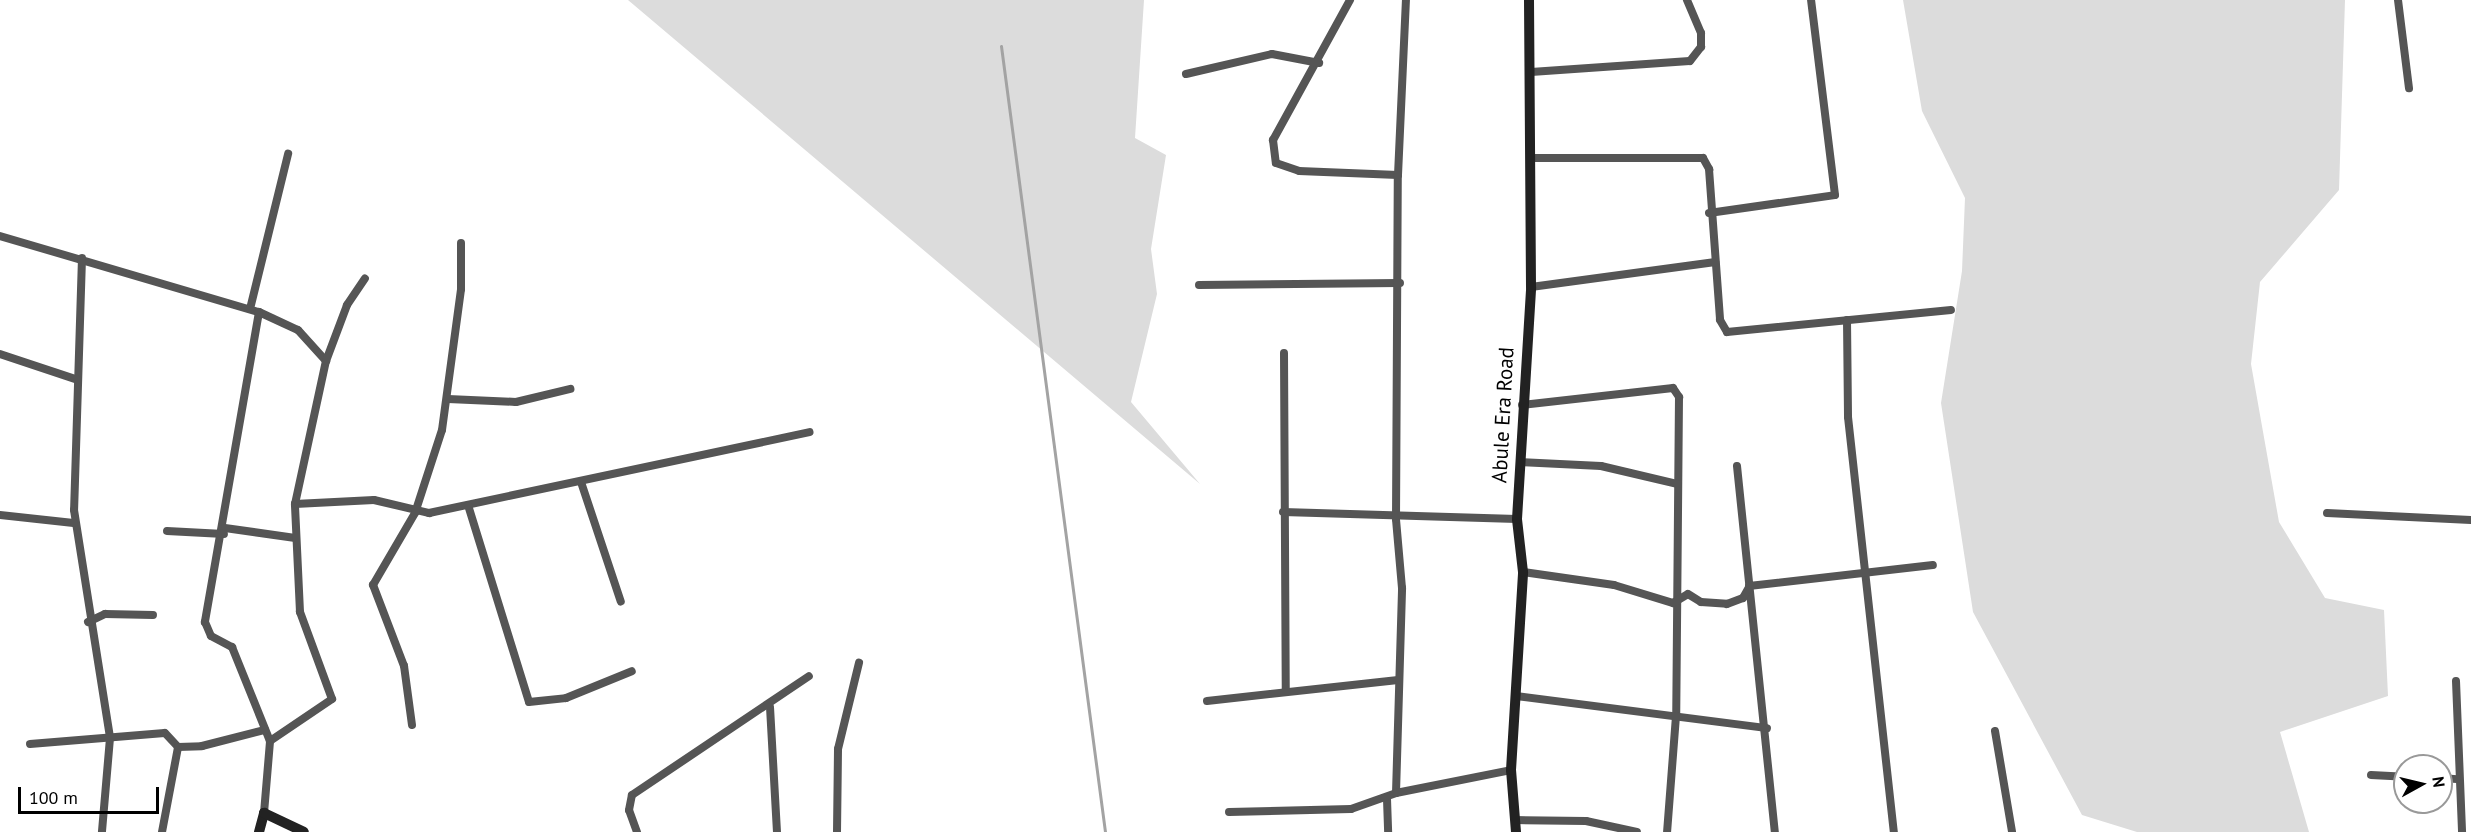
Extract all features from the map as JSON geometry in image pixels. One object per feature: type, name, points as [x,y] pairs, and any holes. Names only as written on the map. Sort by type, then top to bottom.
[{"type":"street","points":[[1350,0],[1318,63],[1273,140],[1276,163],[1299,171],[1398,175]]},
{"type":"street","points":[[1395,793],[1396,681],[1402,588],[1396,519],[1400,283],[1398,175],[1406,0]]},
{"type":"street","name":"Abule Era Road","points":[[1516,832],[1511,770],[1523,572],[1516,519],[1531,286],[1529,0]]},
{"type":"street","points":[[1531,72],[1690,61],[1701,47],[1701,33],[1687,0]]},
{"type":"street","points":[[1709,213],[1830,199],[1838,189],[1811,0]]},
{"type":"street","points":[[2398,0],[2409,88]]},
{"type":"street","points":[[1186,74],[1272,54],[1318,63]]},
{"type":"street","points":[[250,309],[288,154]]},
{"type":"street","points":[[1530,159],[1702,158],[1710,169],[1709,213],[1720,320],[1727,332],[1951,310]]},
{"type":"street","points":[[0,236],[82,258],[259,312],[298,330],[326,361]]},
{"type":"street","points":[[412,725],[404,666],[373,593],[376,578],[415,513],[448,399],[461,289],[460,243]]},
{"type":"street","points":[[82,258],[74,523],[88,622],[110,738],[102,832]]},
{"type":"street","points":[[1531,286],[1715,262]]},
{"type":"street","points":[[270,741],[332,699],[300,612],[303,582],[295,538],[295,504],[326,361],[347,305],[365,278]]},
{"type":"street","points":[[1199,285],[1400,283]]},
{"type":"street","points":[[259,312],[246,362],[224,531],[206,630],[232,647],[270,741],[264,813],[259,832]]},
{"type":"street","points":[[1847,320],[1848,417],[1863,572],[1894,832]]},
{"type":"street","points":[[1284,353],[1283,512],[1289,544],[1286,689]]},
{"type":"street","points":[[0,354],[78,380]]},
{"type":"street","points":[[1522,405],[1673,388],[1679,397],[1673,603],[1676,716],[1667,832]]},
{"type":"street","points":[[448,399],[516,402],[570,389]]},
{"type":"street","points":[[295,504],[374,500],[415,513],[468,505],[580,482],[809,432]]},
{"type":"street","points":[[1520,462],[1601,466],[1678,484]]},
{"type":"street","points":[[1737,466],[1767,728],[1775,832]]},
{"type":"street","points":[[580,482],[621,602]]},
{"type":"street","points":[[468,505],[529,702],[566,698],[632,671]]},
{"type":"street","points":[[1283,512],[1396,519],[1516,519]]},
{"type":"street","points":[[2327,513],[2471,520]]},
{"type":"street","points":[[0,515],[74,523]]},
{"type":"street","points":[[166,531],[224,531],[295,538]]},
{"type":"street","points":[[1749,586],[1933,564]]},
{"type":"street","points":[[1523,572],[1614,585],[1673,603],[1688,594],[1701,602],[1727,604],[1743,598],[1749,586]]},
{"type":"street","points":[[88,622],[105,614],[153,615]]},
{"type":"street","points":[[837,832],[838,749],[860,663]]},
{"type":"street","points":[[637,832],[629,810],[632,795],[770,707],[809,676]]},
{"type":"street","points":[[1207,701],[1286,689],[1396,681]]},
{"type":"street","points":[[2456,681],[2457,779],[2462,832]]},
{"type":"street","points":[[1516,696],[1767,728]]},
{"type":"street","points":[[770,707],[777,832]]},
{"type":"street","points":[[178,747],[265,730]]},
{"type":"street","points":[[1995,731],[2012,832]]},
{"type":"street","points":[[30,744],[165,733],[178,747]]},
{"type":"street","points":[[162,832],[178,747]]},
{"type":"street","points":[[1229,813],[1351,809],[1387,799],[1395,793],[1511,770]]},
{"type":"street","points":[[2371,776],[2393,777]]},
{"type":"street","points":[[2453,779],[2457,779]]},
{"type":"street","points":[[1387,799],[1388,832]]},
{"type":"street","points":[[264,813],[304,832]]},
{"type":"street","points":[[1515,820],[1586,822],[1636,832]]},
{"type":"shaded area","points":[[628,0],[1144,0],[1135,138],[1166,155],[1151,249],[1157,294],[1131,402],[1200,484]]},
{"type":"shaded area","points":[[1903,0],[2345,0],[2339,190],[2260,282],[2251,364],[2279,522],[2325,598],[2384,610],[2388,696],[2280,732],[2309,832],[2137,832],[2082,815],[1973,612],[1941,403],[1962,271],[1965,198],[1922,111]]},
{"type":"waterway","points":[[1001,46],[1105,832]]}]
